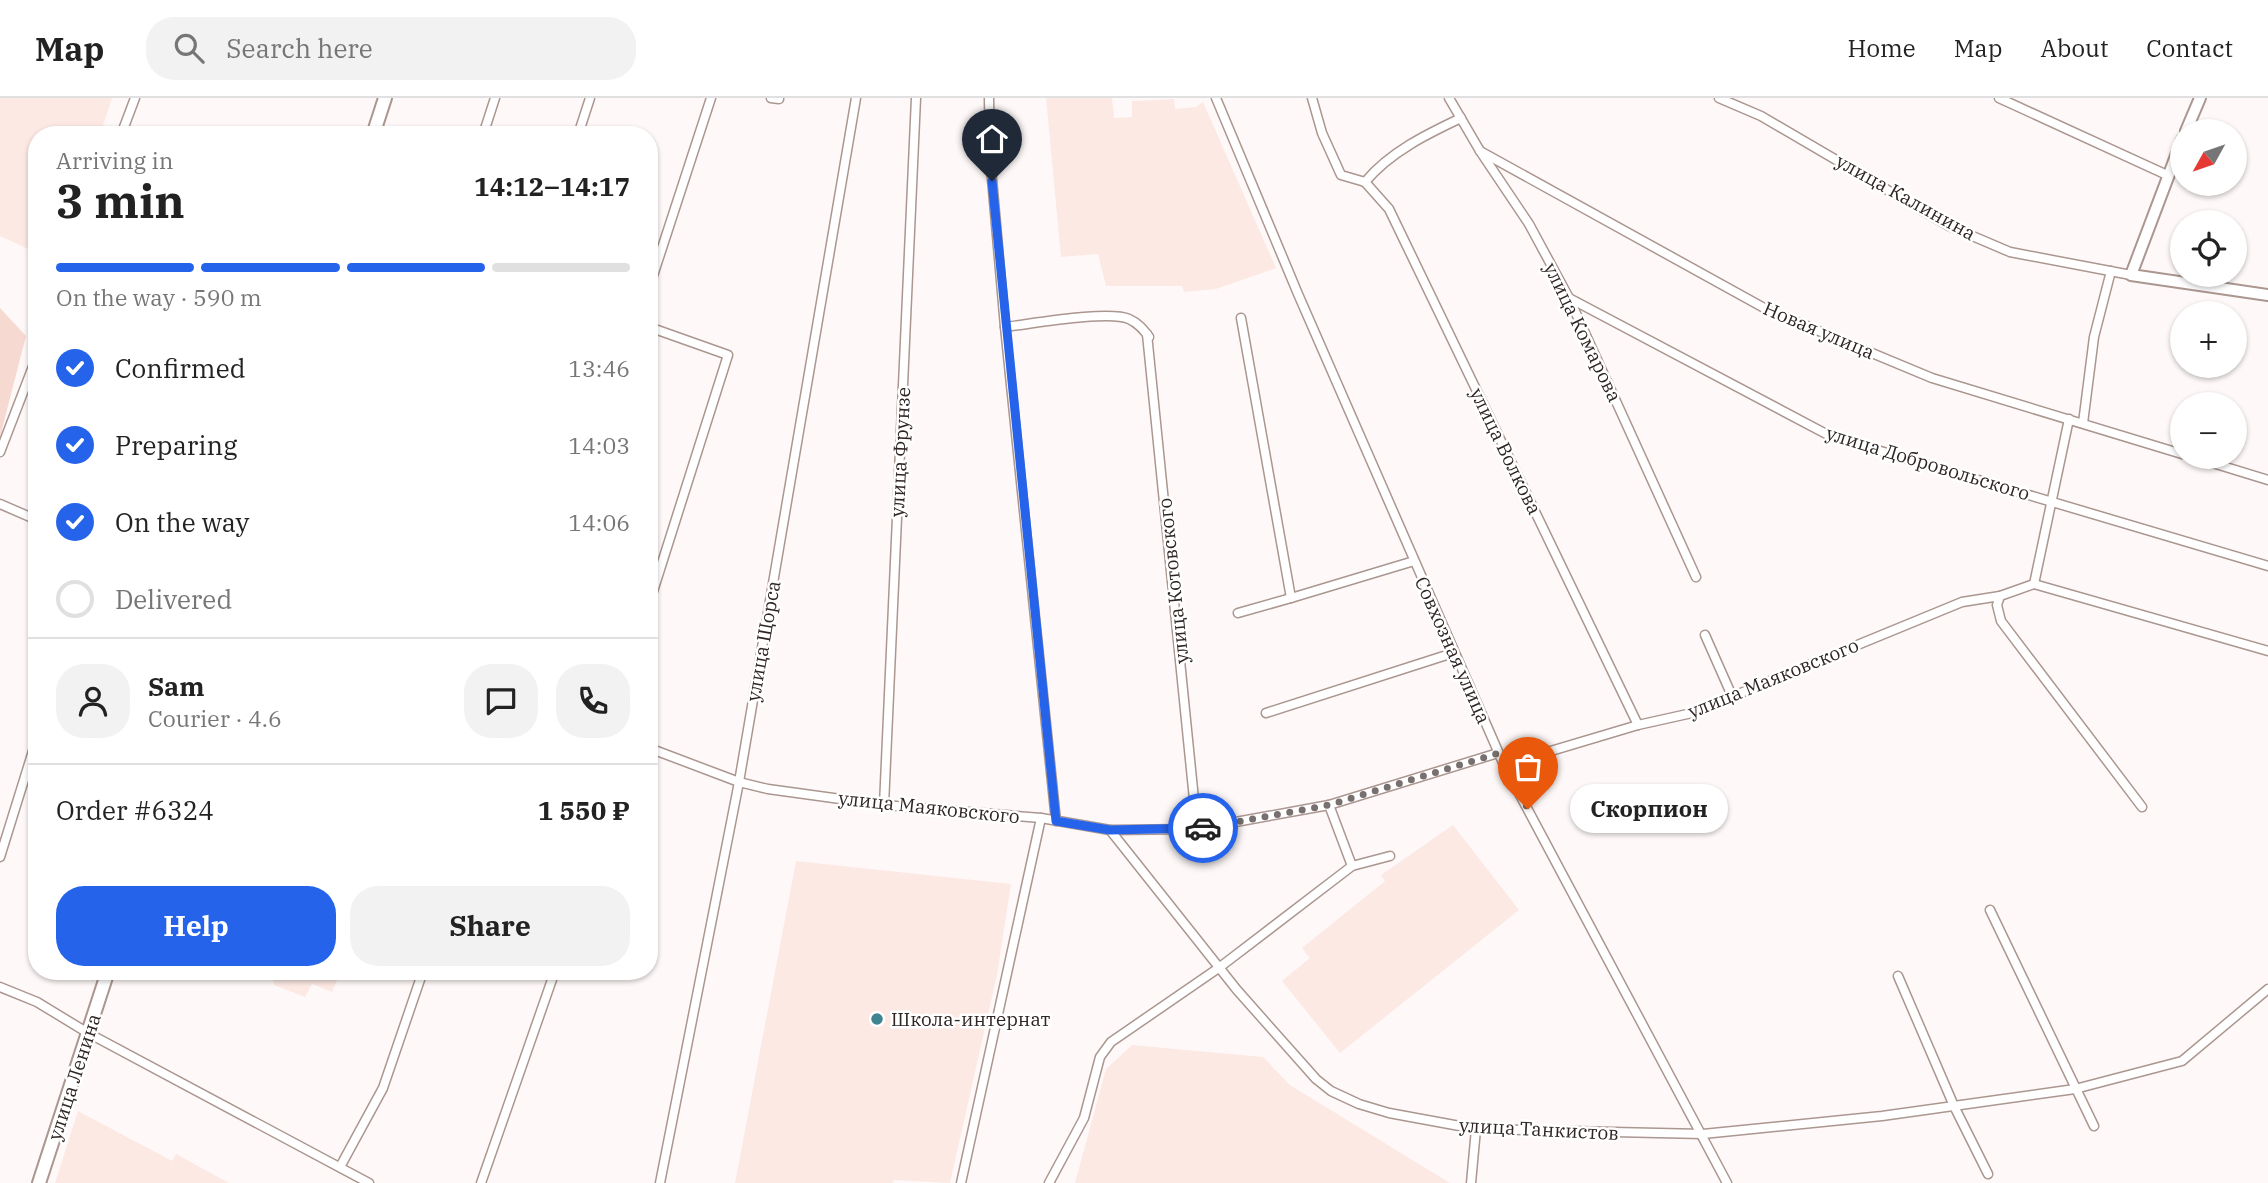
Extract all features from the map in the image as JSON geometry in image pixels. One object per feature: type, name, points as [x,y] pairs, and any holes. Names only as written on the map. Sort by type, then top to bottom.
[{"type":"main road","points":[[376,126],[385,98]]},
{"type":"main road","name":"улица Ленина","points":[[39,1183],[105,980]]},
{"type":"street","points":[[124,126],[135,98]]},
{"type":"street","points":[[486,126],[495,98]]},
{"type":"street","points":[[581,126],[590,98]]},
{"type":"street","points":[[658,260],[711,98]]},
{"type":"street","name":"улица Щорса","points":[[660,1183],[739,782],[856,98]]},
{"type":"street","name":"улица Фрунзе","points":[[884,805],[916,98]]},
{"type":"street","points":[[989,98],[990,156],[1005,327],[1056,821]]},
{"type":"street","name":"Совхозная улица","points":[[1216,98],[1453,653],[1504,765],[1703,1133],[1727,1183]]},
{"type":"street","name":"улица Волкова","points":[[1312,98],[1322,133],[1341,175],[1365,181],[1390,209],[1638,725]]},
{"type":"street","name":"улица Комарова","points":[[1449,98],[1479,151],[1529,224],[1569,298],[1696,577]]},
{"type":"street","name":"улица Калинина","points":[[1719,98],[1761,116],[1949,226],[2010,252],[2131,275],[2268,295]]},
{"type":"street","points":[[1999,98],[2168,175]]},
{"type":"street","points":[[2191,119],[2200,98]]},
{"type":"street","points":[[1365,181],[1374,171],[1426,134],[1461,118]]},
{"type":"street","name":"Новая улица","points":[[1479,151],[1766,309],[1932,378],[2170,450]]},
{"type":"street","points":[[2131,275],[2170,170]]},
{"type":"street","points":[[2082,423],[2095,337],[2111,271]]},
{"type":"street","name":"улица Добровольского","points":[[1569,298],[1830,436],[2268,566]]},
{"type":"street","name":"улица Котовского","points":[[1005,327],[1104,315],[1127,317],[1141,326],[1148,335],[1197,829]]},
{"type":"street","points":[[1241,318],[1291,598]]},
{"type":"street","points":[[658,330],[728,355],[658,576]]},
{"type":"street","points":[[0,452],[28,379]]},
{"type":"street","points":[[2068,419],[2034,584],[2268,651]]},
{"type":"street","points":[[2232,469],[2268,480]]},
{"type":"street","points":[[0,504],[28,516]]},
{"type":"street","points":[[1238,612],[1414,561]]},
{"type":"street","name":"улица Маяковского","points":[[1504,765],[1638,725],[1692,713],[1962,602],[2000,596],[2034,584]]},
{"type":"street","points":[[2000,596],[1997,605],[2001,621],[2141,807]]},
{"type":"street","points":[[1705,635],[1732,696]]},
{"type":"street","points":[[1266,713],[1453,653]]},
{"type":"street","name":"улица Маяковского","points":[[658,751],[739,782],[884,805],[1041,818],[1110,830],[1197,829],[1329,805],[1499,753]]},
{"type":"street","points":[[0,857],[28,767]]},
{"type":"street","points":[[1329,805],[1352,866]]},
{"type":"street","points":[[961,1183],[1041,818]]},
{"type":"street","name":"улица Танкистов","points":[[1110,830],[1291,1055],[1331,1091],[1389,1113],[1476,1129],[1703,1133],[1954,1106],[2075,1089],[2182,1061],[2268,989]]},
{"type":"street","points":[[1049,1183],[1084,1118],[1100,1057],[1105,1049],[1220,967],[1352,866],[1390,856]]},
{"type":"street","points":[[1990,910],[2094,1126]]},
{"type":"street","points":[[1898,976],[1954,1106],[1988,1174]]},
{"type":"street","points":[[340,1167],[383,1088],[420,980]]},
{"type":"street","points":[[481,1183],[552,980]]},
{"type":"street","points":[[0,987],[37,1002],[88,1033],[369,1183]]},
{"type":"street","points":[[1471,1183],[1476,1129]]},
{"type":"shaded area","points":[[0,98],[112,98],[103,126],[28,126],[28,249],[0,236]]},
{"type":"shaded area","points":[[1046,98],[1112,98],[1114,118],[1132,117],[1132,101],[1174,99],[1175,109],[1196,107],[1203,102],[1276,268],[1216,289],[1184,292],[1182,286],[1106,286],[1098,254],[1061,257]]},
{"type":"shaded area","points":[[0,308],[26,336],[0,437]]},
{"type":"shaded area","points":[[1453,825],[1519,910],[1340,1053],[1282,981],[1310,958],[1302,948],[1385,881],[1381,875]]},
{"type":"shaded area","name":"Школа-интернат","points":[[796,861],[1011,884],[997,975],[950,1183],[894,1180],[893,1183],[735,1183]]},
{"type":"shaded area","points":[[273,980],[337,980],[332,992],[312,984],[305,997],[274,985]]},
{"type":"shaded area","points":[[1132,1045],[1263,1057],[1290,1085],[1450,1183],[1075,1183],[1106,1069]]},
{"type":"shaded area","points":[[78,1111],[172,1161],[176,1154],[229,1183],[55,1183]]},
{"type":"way so far","points":[[1203,828],[1329,805],[1499,753],[1528,809]]},
{"type":"place","name":"Скорпион","points":[[1528,809]]},
{"type":"place","name":"Школа-интернат","points":[[877,1019]]},
{"type":"route","points":[[992,181],[1056,821],[1110,830],[1203,828]]}]
